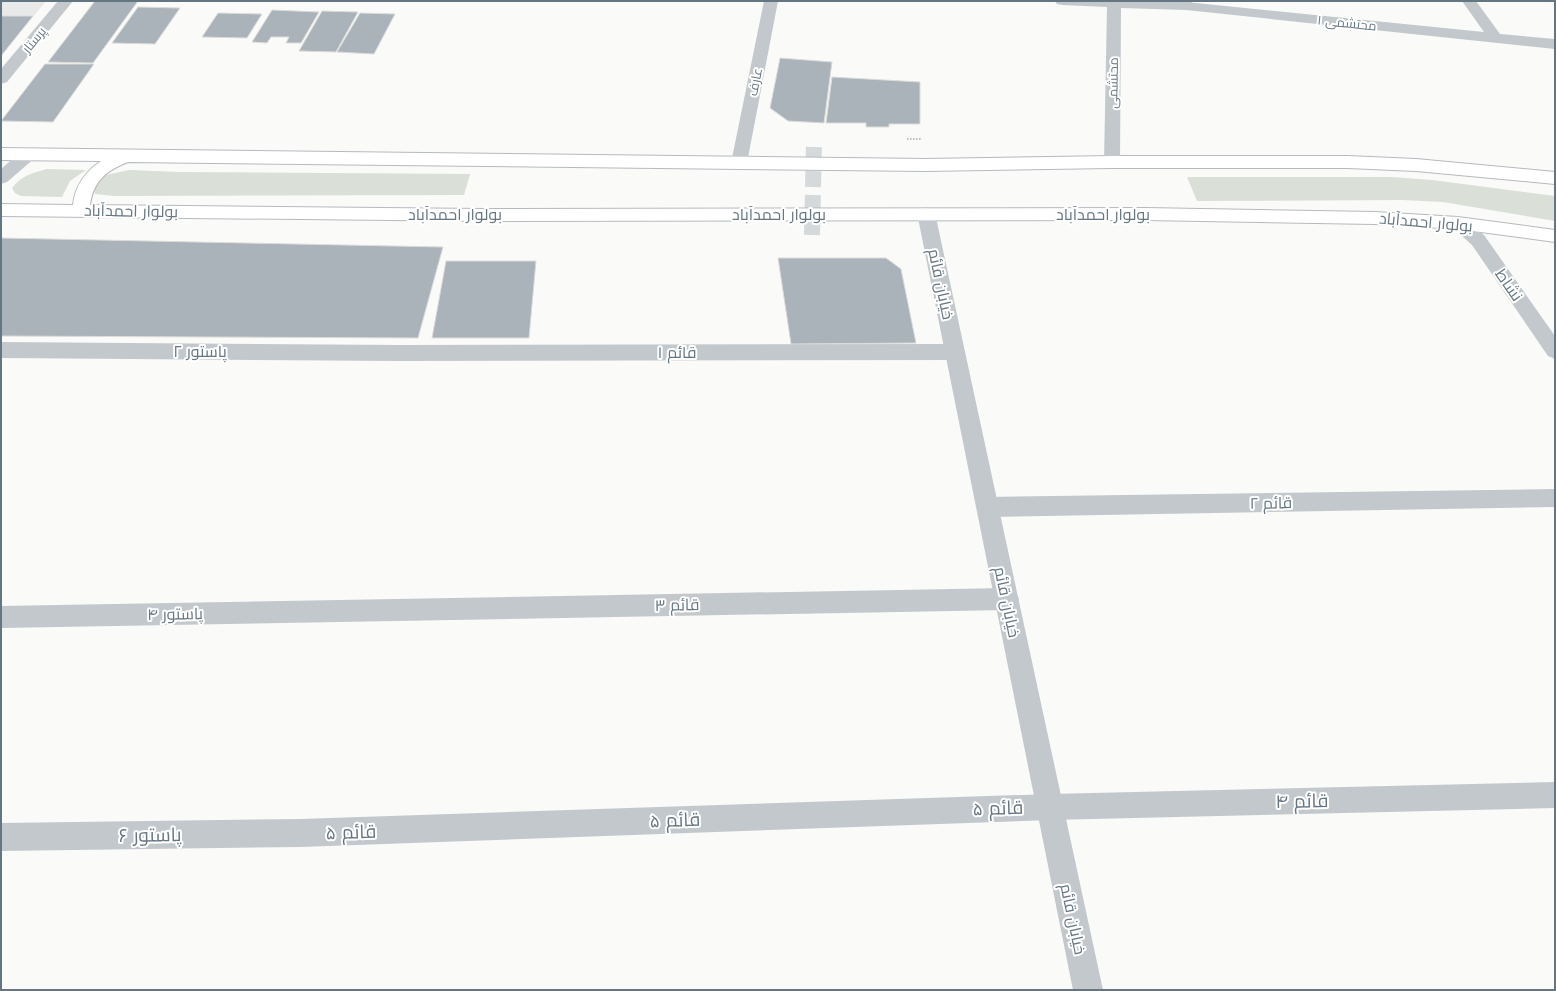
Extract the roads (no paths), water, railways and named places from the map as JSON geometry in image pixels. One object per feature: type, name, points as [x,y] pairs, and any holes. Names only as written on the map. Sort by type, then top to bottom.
[{"type":"main road","points":[[1,154],[30,153],[51,155],[125,156],[925,165],[1112,162],[1348,162],[1416,165],[1553,179]]},
{"type":"main road","points":[[81,210],[84,189],[94,176],[113,161],[125,156]]},
{"type":"main road","name":"بولوار احمدآباد","points":[[1,210],[484,215],[926,213],[1145,214],[1375,218],[1458,224],[1555,236]]},
{"type":"street","name":"پرستار","points":[[1,79],[66,1]]},
{"type":"street","name":"عارف","points":[[739,163],[771,1]]},
{"type":"street","name":"محتشمی ۱","points":[[1062,1],[1185,4],[1555,44]]},
{"type":"street","points":[[1470,1],[1501,39]]},
{"type":"street","name":"محتشمی","points":[[1112,162],[1114,3]]},
{"type":"street","points":[[1,178],[30,153]]},
{"type":"street","name":"خیابان قائم","points":[[926,213],[1088,990]]},
{"type":"street","name":"نشاط","points":[[1458,224],[1478,240],[1555,350]]},
{"type":"street","name":"پاستور ۲","points":[[1,350],[400,353]]},
{"type":"street","name":"قائم ۱","points":[[400,353],[955,352]]},
{"type":"street","name":"قائم ۲","points":[[988,507],[1555,498]]},
{"type":"street","name":"قائم ۳","points":[[348,611],[1007,599]]},
{"type":"street","name":"پاستور ۴","points":[[1,617],[348,611]]},
{"type":"street","name":"قائم ۴","points":[[1050,806],[1555,795]]},
{"type":"street","name":"قائم ۵","points":[[300,833],[1050,806]]},
{"type":"street","name":"پاستور ۶","points":[[1,837],[300,833]]},
{"type":"tunnel","points":[[812,235],[814,141]]}]
